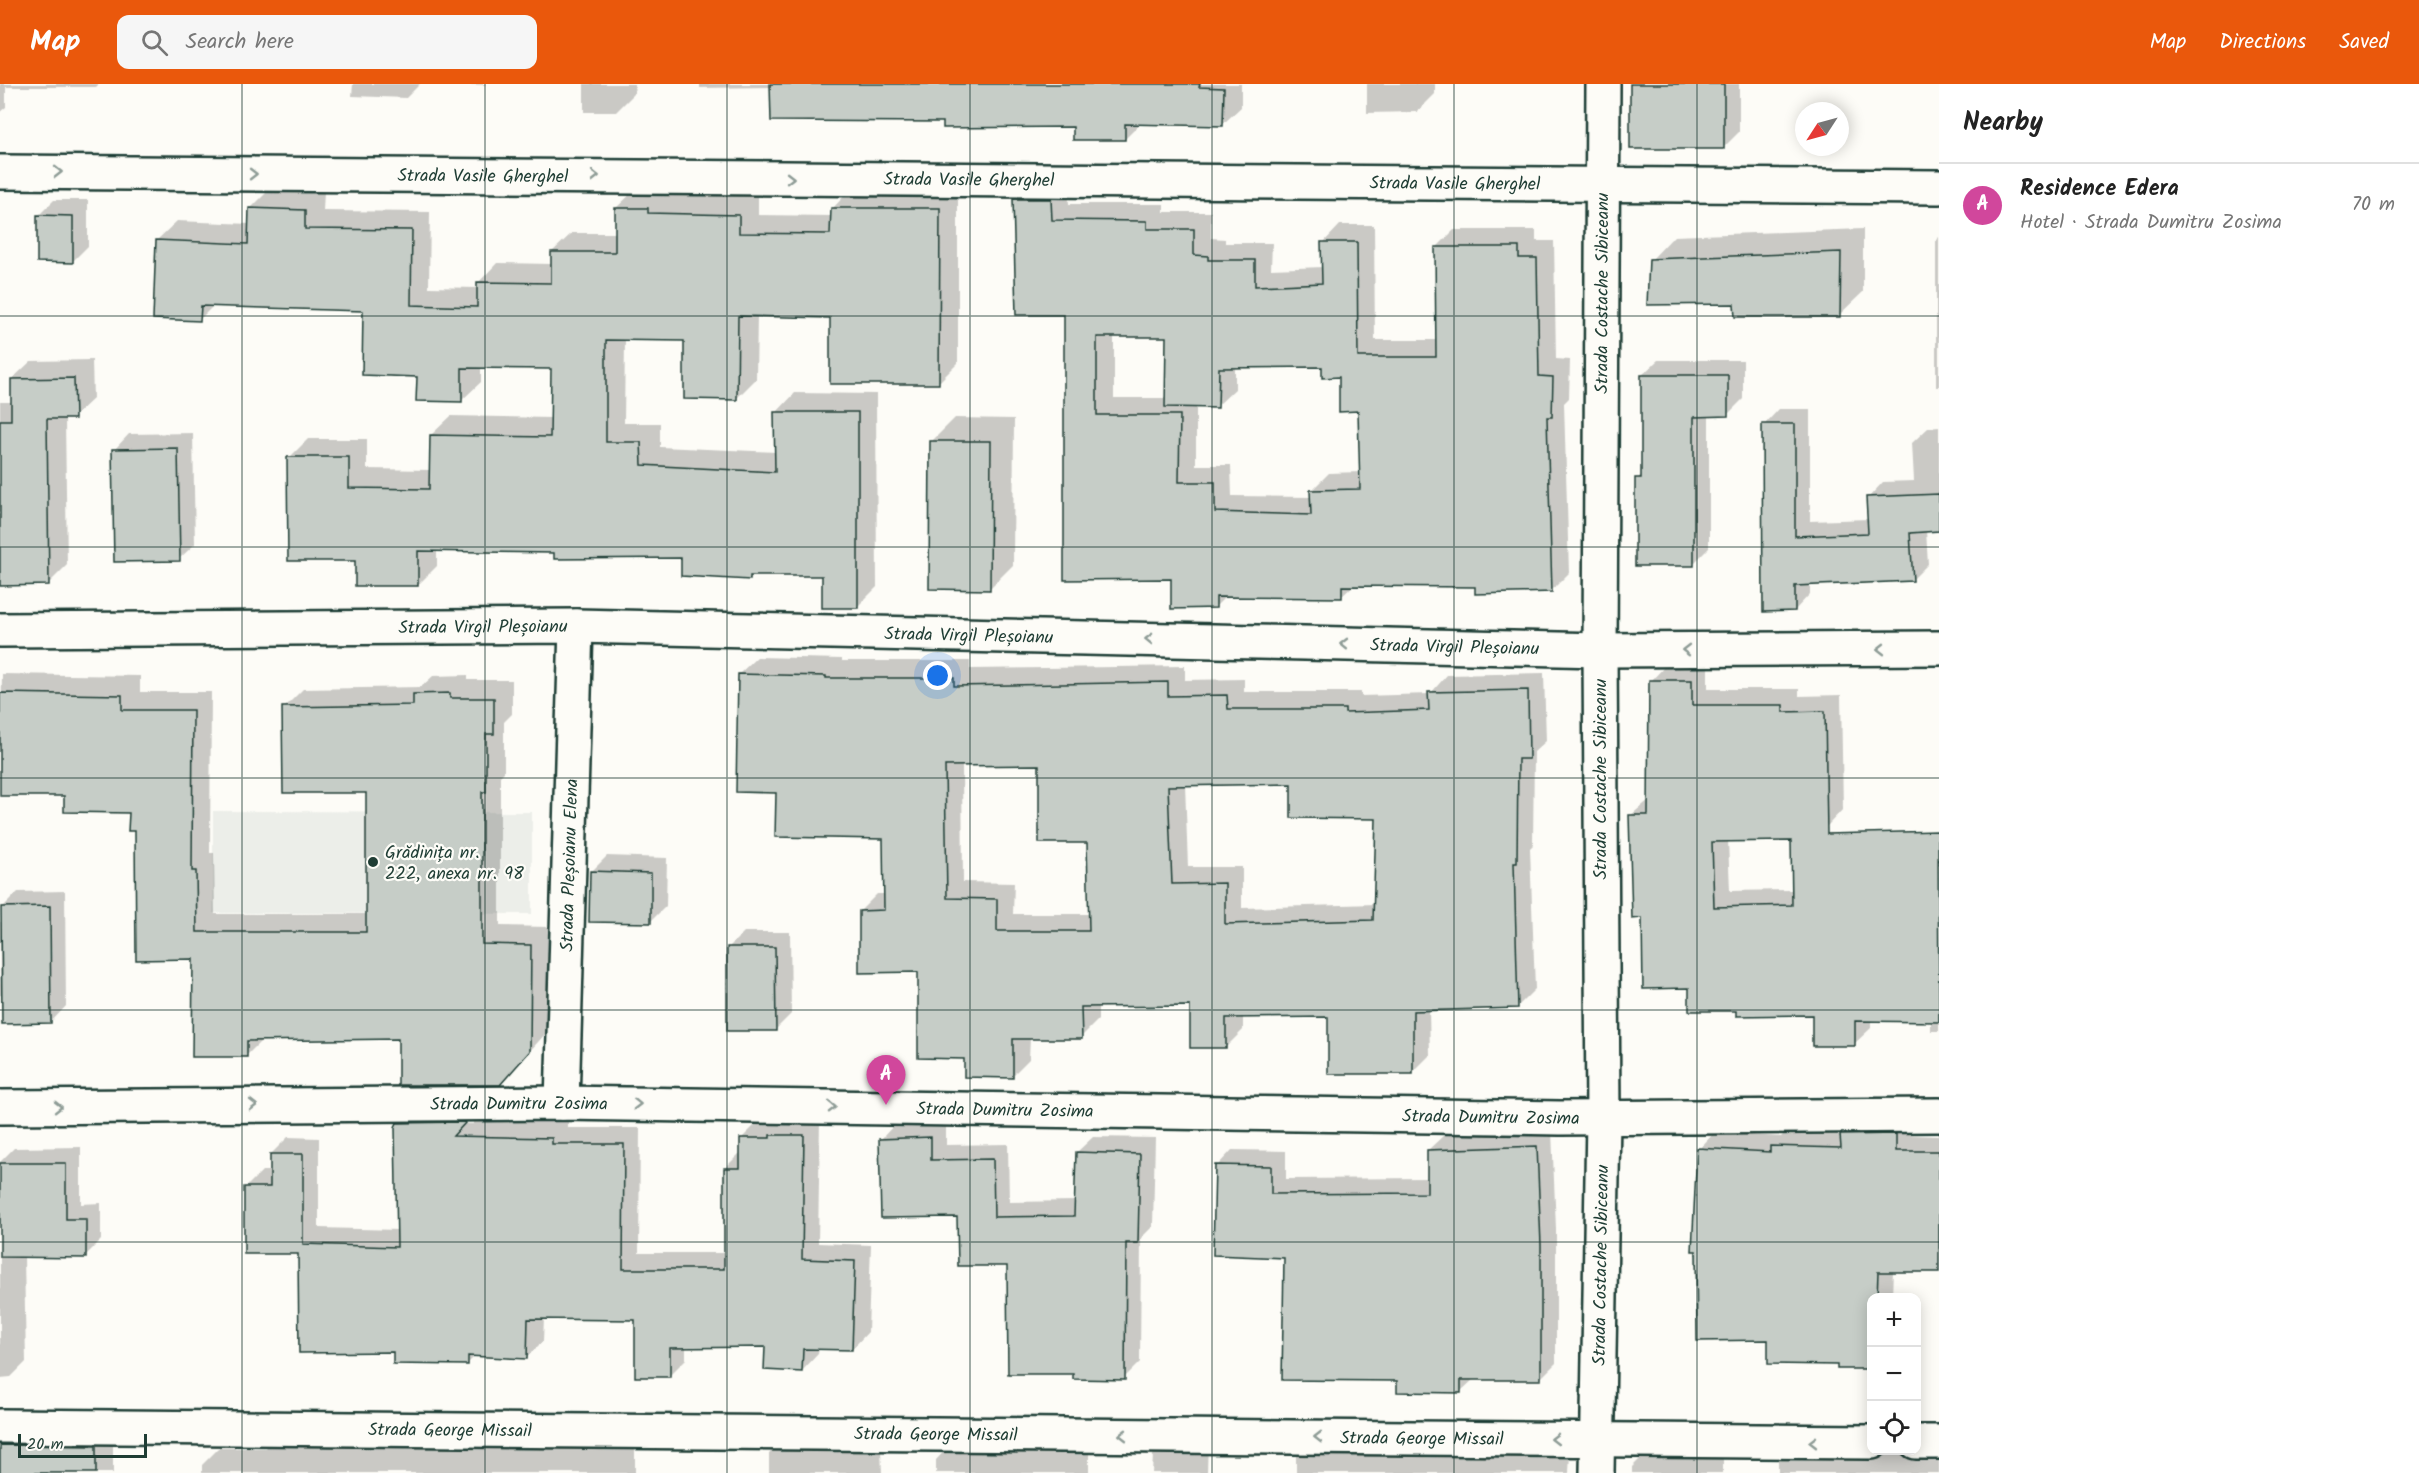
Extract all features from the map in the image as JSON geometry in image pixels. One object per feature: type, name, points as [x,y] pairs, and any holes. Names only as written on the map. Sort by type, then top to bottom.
[{"type":"street","name":"Strada Costache Sibiceanu","points":[[1597,1473],[1603,1118],[1600,650],[1603,84]]},
{"type":"street","name":"Strada Vasile Gherghel","points":[[0,172],[1939,187]]},
{"type":"street","name":"Strada Virgil Pleșoianu","points":[[0,630],[576,626],[1600,650],[1939,648]]},
{"type":"street","name":"Strada Pleșoianu Elena","points":[[562,1103],[576,626]]},
{"type":"street","name":"Strada Dumitru Zosima","points":[[0,1107],[562,1103],[1603,1118],[1939,1115]]},
{"type":"street","name":"Strada George Missail","points":[[0,1426],[1867,1442]]},
{"type":"street","points":[[1921,1442],[1939,1442]]},
{"type":"shaded area","name":"Grădinița nr. 222, anexa nr. 98","points":[[213,811],[532,812],[532,914],[213,913]]},
{"type":"building","points":[[770,84],[1200,84],[1199,87],[1224,88],[1223,126],[1125,124],[1125,140],[1073,140],[1073,127],[943,128],[943,122],[771,121]]},
{"type":"building","points":[[1630,84],[1724,84],[1724,149],[1630,149]]},
{"type":"building","points":[[1013,199],[1051,199],[1052,220],[1147,221],[1147,229],[1194,229],[1194,255],[1208,256],[1208,260],[1255,260],[1255,286],[1322,283],[1321,242],[1357,242],[1358,357],[1436,357],[1435,247],[1519,247],[1519,258],[1537,258],[1539,376],[1553,377],[1552,417],[1547,417],[1552,592],[1475,594],[1475,587],[1342,586],[1342,598],[1216,597],[1216,608],[1171,609],[1171,579],[1064,580],[1064,315],[1016,315]],"holes":[[[1097,337],[1166,337],[1165,407],[1218,408],[1219,368],[1322,367],[1322,378],[1339,377],[1339,412],[1358,411],[1360,489],[1310,490],[1311,515],[1215,512],[1215,482],[1179,482],[1180,415],[1097,415]]]},
{"type":"building","points":[[249,208],[305,210],[305,229],[412,230],[411,305],[477,307],[477,282],[551,283],[551,252],[615,252],[615,208],[648,208],[648,213],[739,215],[739,233],[830,234],[831,208],[940,208],[939,384],[830,384],[830,318],[738,316],[737,400],[684,399],[684,341],[606,340],[606,442],[641,442],[642,465],[775,472],[774,412],[858,412],[858,608],[822,608],[822,576],[750,576],[750,580],[681,576],[681,558],[554,559],[554,553],[418,551],[418,586],[355,586],[355,561],[288,561],[287,457],[349,457],[349,488],[429,489],[430,435],[550,437],[551,369],[462,368],[462,402],[416,401],[417,377],[362,375],[363,311],[201,306],[200,321],[153,319],[156,240],[248,244]]},
{"type":"building","points":[[37,215],[73,216],[73,263],[37,262]]},
{"type":"building","points":[[1841,252],[1840,317],[1735,317],[1734,304],[1647,305],[1649,259]]},
{"type":"building","points":[[1641,375],[1728,375],[1728,416],[1694,417],[1694,566],[1635,566],[1635,478],[1641,478]]},
{"type":"building","points":[[74,378],[75,419],[47,419],[49,585],[0,586],[0,420],[11,420],[11,379]]},
{"type":"building","points":[[1762,424],[1795,424],[1795,536],[1868,533],[1866,497],[1939,494],[1939,531],[1910,533],[1913,581],[1795,586],[1795,611],[1763,612]]},
{"type":"building","points":[[930,441],[991,441],[990,590],[929,589]]},
{"type":"building","points":[[178,448],[180,561],[114,562],[112,449]]},
{"type":"building","points":[[738,674],[826,676],[826,678],[954,678],[954,686],[1168,682],[1168,696],[1227,695],[1228,709],[1345,709],[1345,713],[1429,710],[1428,692],[1528,690],[1529,759],[1518,759],[1517,863],[1514,863],[1518,1008],[1413,1011],[1413,1074],[1328,1074],[1328,1017],[1226,1018],[1226,1048],[1190,1048],[1190,1006],[1081,1007],[1082,1039],[1013,1039],[1013,1078],[964,1077],[964,1059],[918,1058],[918,972],[859,973],[859,911],[884,910],[883,839],[775,837],[776,793],[736,792]],"holes":[[[1039,765],[1039,843],[1087,843],[1089,931],[997,931],[997,899],[947,898],[945,766]],[[1291,784],[1291,818],[1376,819],[1373,920],[1225,924],[1225,883],[1172,884],[1168,786]]]},
{"type":"building","points":[[1649,680],[1692,680],[1692,705],[1783,705],[1783,712],[1825,711],[1827,834],[1938,831],[1939,1022],[1855,1021],[1855,1046],[1812,1046],[1812,1015],[1736,1016],[1736,1011],[1689,1011],[1689,988],[1643,989],[1642,918],[1632,919],[1629,815],[1648,815]],"holes":[[[1791,841],[1792,905],[1714,907],[1712,842]]]},
{"type":"building","points":[[0,693],[122,695],[122,710],[193,710],[192,871],[196,871],[197,932],[366,932],[366,793],[283,793],[282,707],[413,705],[413,694],[450,693],[450,698],[494,698],[494,734],[486,734],[486,792],[482,792],[482,944],[531,945],[530,1051],[500,1085],[398,1085],[398,1039],[247,1041],[247,1057],[192,1057],[193,959],[136,960],[135,831],[128,831],[129,813],[64,812],[64,796],[0,796]]},
{"type":"building","points":[[590,871],[651,873],[651,923],[589,922]]},
{"type":"building","points":[[50,906],[51,1023],[2,1024],[1,907]]},
{"type":"building","points":[[727,947],[775,947],[776,1031],[727,1031]]},
{"type":"building","points":[[466,1122],[453,1136],[552,1138],[552,1144],[624,1144],[623,1269],[724,1269],[724,1168],[740,1168],[740,1138],[804,1135],[802,1259],[855,1261],[852,1350],[803,1349],[802,1372],[764,1370],[765,1347],[670,1348],[670,1377],[635,1377],[635,1320],[528,1319],[527,1359],[468,1356],[468,1365],[393,1364],[393,1352],[299,1353],[298,1254],[244,1254],[244,1187],[270,1187],[270,1154],[303,1154],[303,1244],[397,1247],[395,1127],[397,1123]]},
{"type":"building","points":[[1896,1134],[1896,1151],[1939,1151],[1939,1272],[1878,1272],[1877,1293],[1867,1293],[1867,1369],[1837,1369],[1837,1365],[1768,1364],[1768,1340],[1697,1341],[1696,1251],[1692,1251],[1697,1148],[1770,1152],[1770,1146],[1841,1148],[1840,1135]]},
{"type":"building","points":[[931,1137],[931,1160],[993,1159],[994,1217],[1074,1216],[1076,1152],[1140,1154],[1138,1243],[1126,1243],[1125,1380],[1073,1379],[1073,1374],[1008,1374],[1007,1266],[958,1266],[957,1217],[881,1218],[879,1139]]},
{"type":"building","points":[[1537,1146],[1541,1245],[1541,1380],[1461,1380],[1461,1393],[1397,1392],[1397,1381],[1282,1380],[1284,1258],[1213,1255],[1215,1165],[1271,1166],[1271,1194],[1427,1193],[1427,1150]]},
{"type":"building","points":[[0,1163],[66,1163],[66,1219],[86,1219],[86,1258],[0,1257]]},
{"type":"building","points":[[0,1445],[96,1446],[96,1473],[0,1473]]},
{"type":"place","name":"Grădinița nr. 222, anexa nr. 98","points":[[373,862]]},
{"type":"place","name":"Residence Edera","points":[[886,1105]]}]
